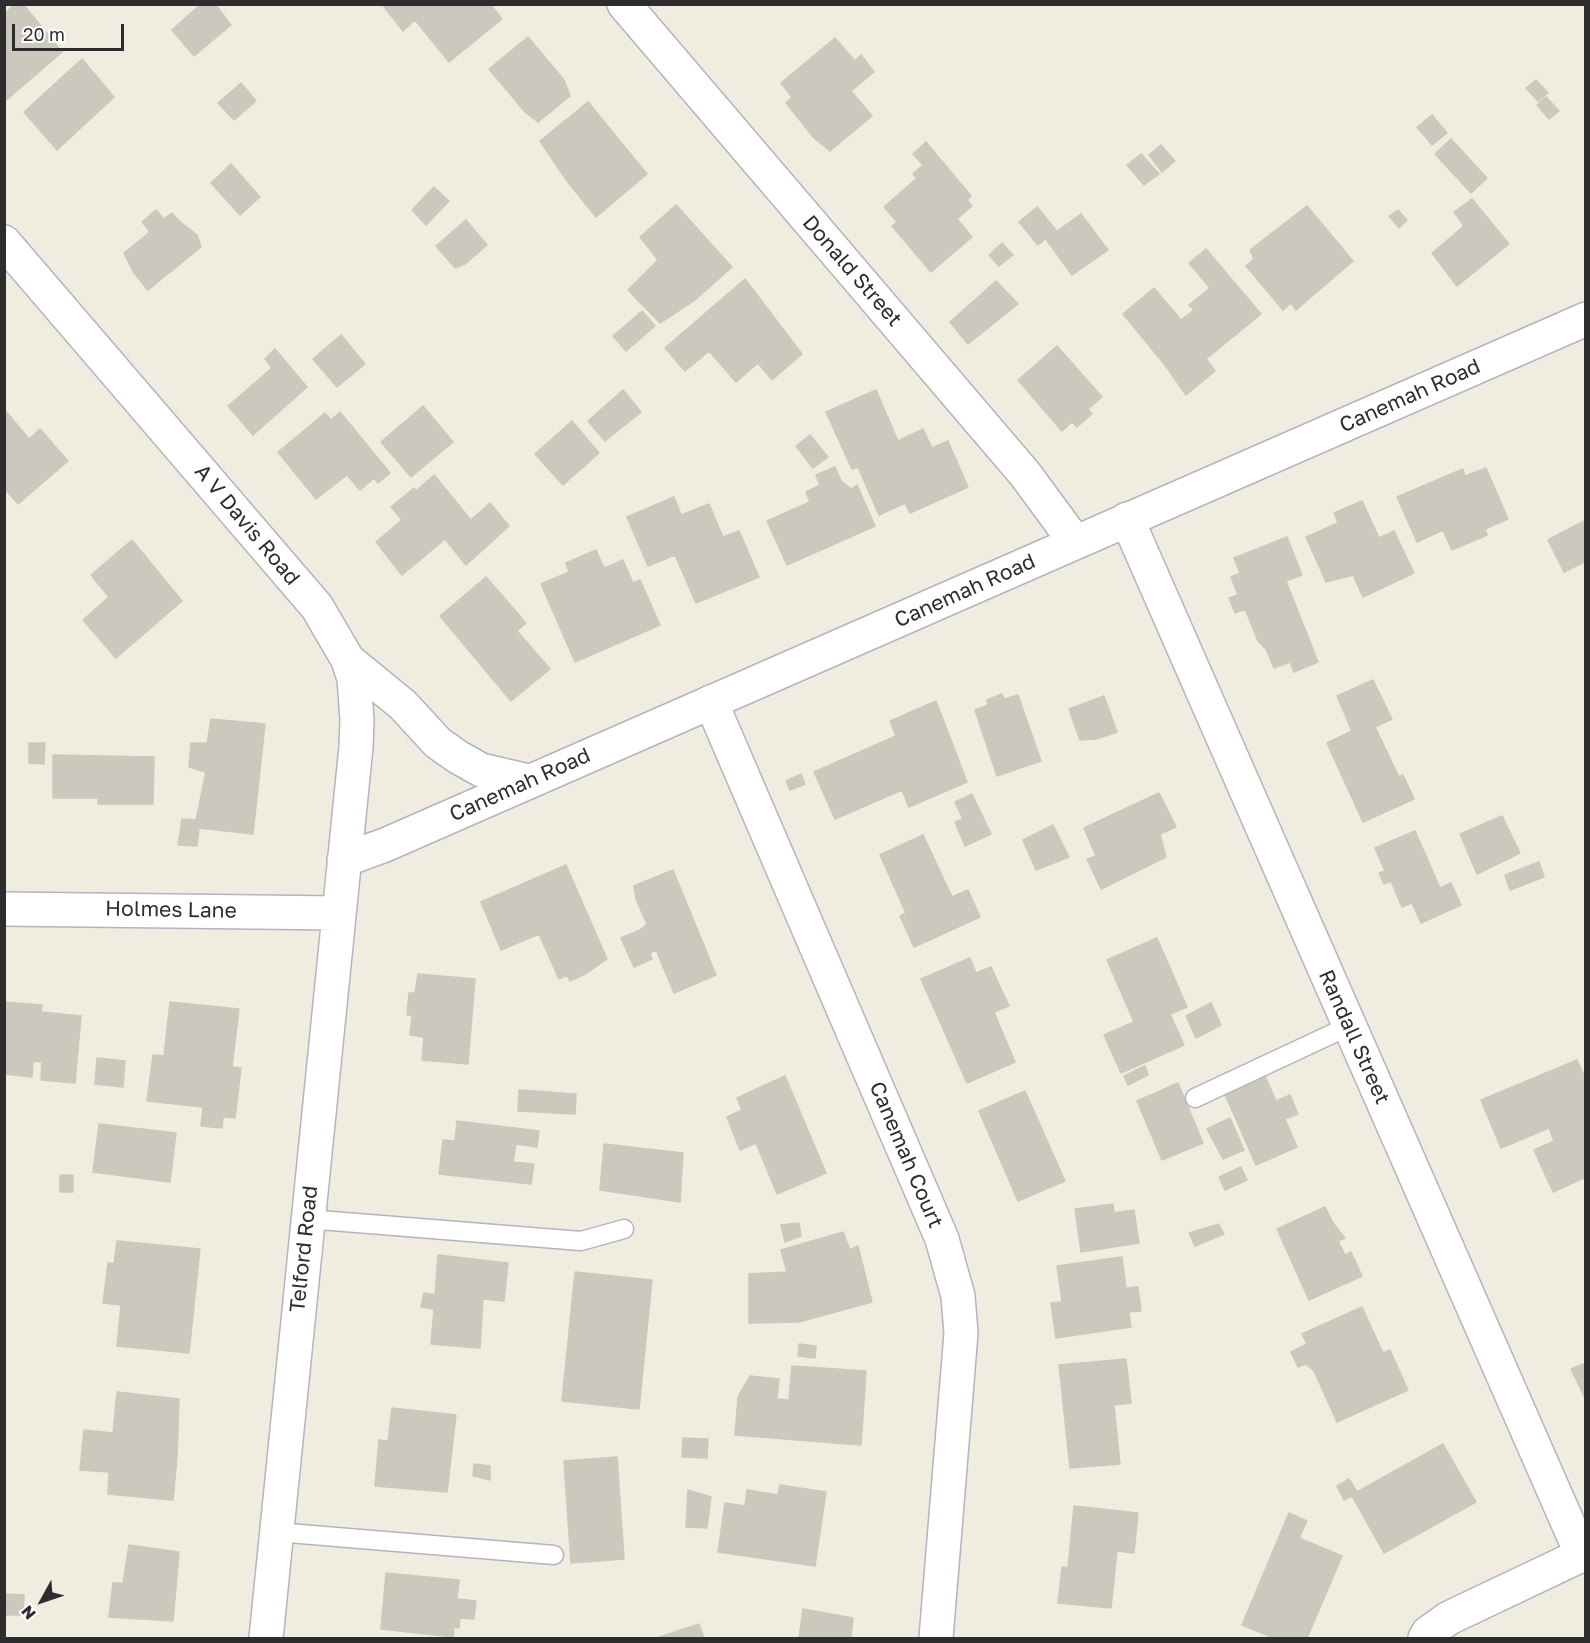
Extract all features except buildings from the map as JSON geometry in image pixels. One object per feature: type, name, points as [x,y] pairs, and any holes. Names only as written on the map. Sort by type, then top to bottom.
[{"type":"street","name":"Donald Street","points":[[624,4],[1025,474],[1075,542]]},
{"type":"street","name":"A V Davis Road","points":[[4,242],[316,607],[348,660],[354,680],[357,719],[344,860]]},
{"type":"street","name":"Canemah Road","points":[[344,860],[385,845],[1586,319]]},
{"type":"street","name":"Randall Street","points":[[1127,519],[1584,1554]]},
{"type":"street","points":[[348,660],[403,705],[438,743],[458,757],[481,770],[529,781]]},
{"type":"street","name":"Canemah Court","points":[[711,702],[942,1239],[958,1296],[961,1333],[946,1540],[936,1638]]},
{"type":"street","name":"Telford Road","points":[[266,1638],[344,860]]},
{"type":"street","name":"Holmes Lane","points":[[4,909],[338,913]]},
{"type":"street","points":[[1425,1638],[1428,1633],[1449,1618],[1584,1554]]},
{"type":"lane","points":[[1195,1098],[1349,1026]]},
{"type":"lane","points":[[307,1219],[581,1241],[624,1229]]},
{"type":"lane","points":[[276,1532],[554,1555]]}]
